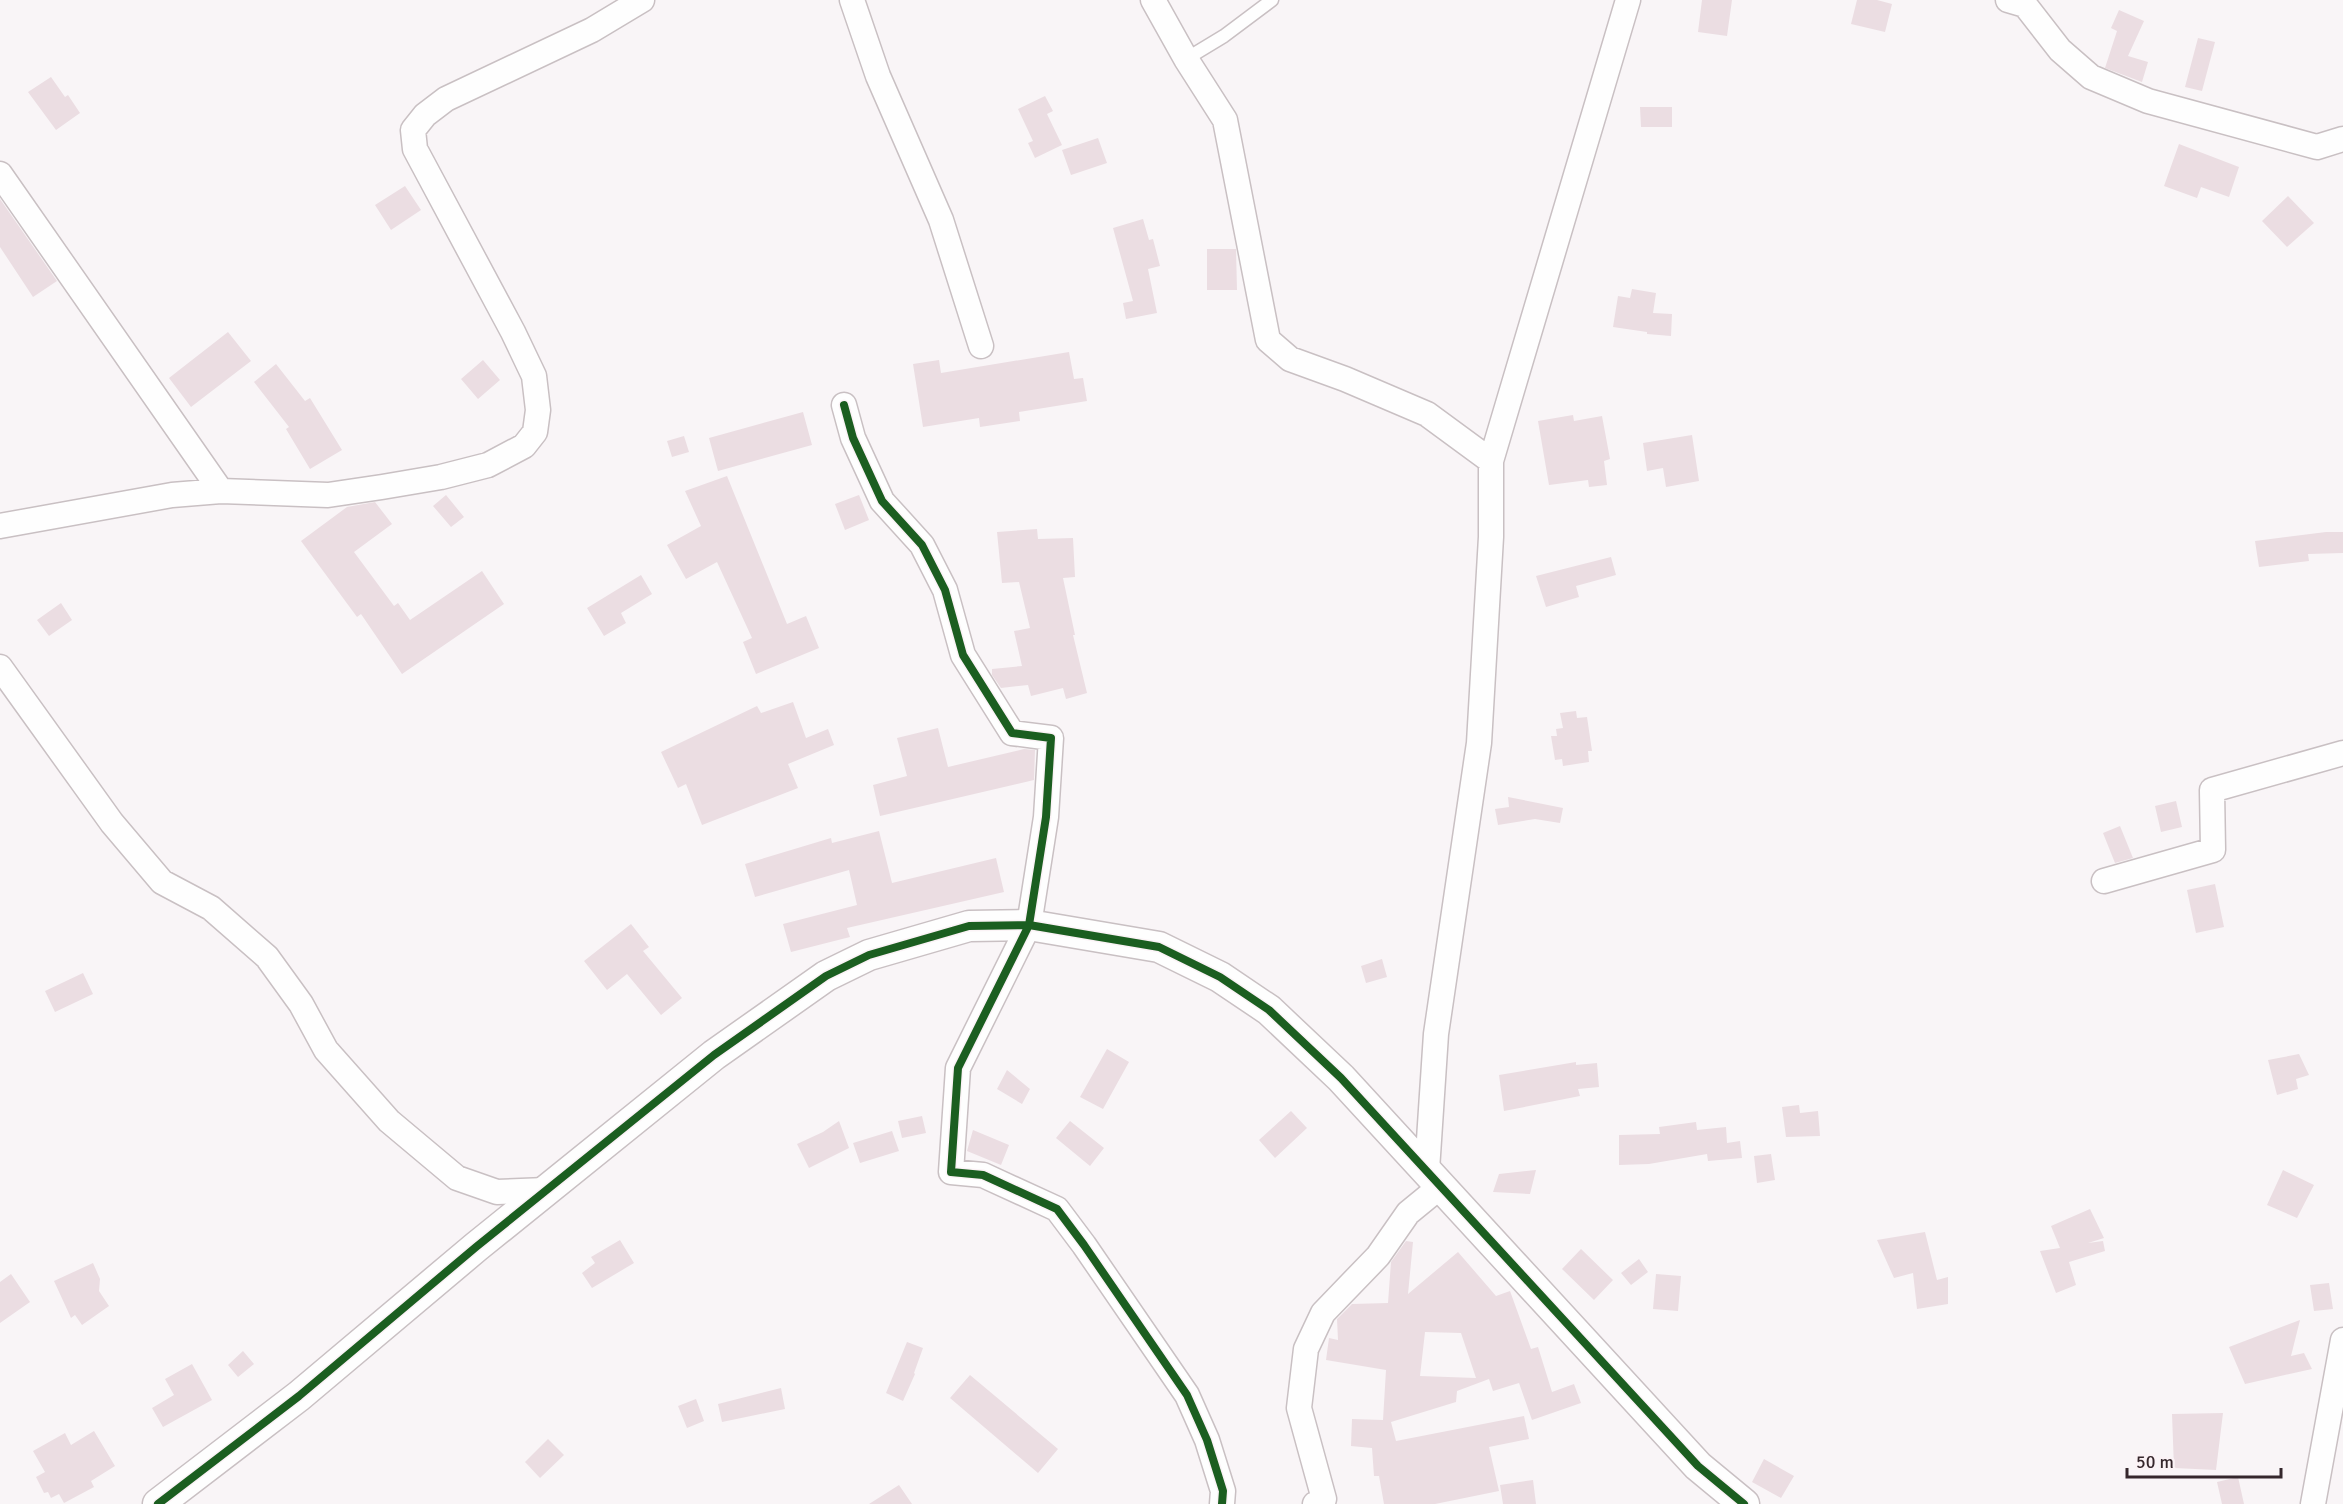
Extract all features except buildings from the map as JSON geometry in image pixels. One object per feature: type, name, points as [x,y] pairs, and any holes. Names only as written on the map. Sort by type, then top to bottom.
[{"type":"street","points":[[0,526],[172,495],[221,491],[328,495],[441,477],[488,465],[524,446],[535,432],[538,410],[534,376],[513,332],[415,149],[413,130],[424,115],[446,99],[592,30],[642,0]]},
{"type":"street","points":[[852,0],[878,76],[941,220],[981,346]]},
{"type":"street","points":[[1153,0],[1186,59],[1225,120],[1268,340],[1290,359],[1428,414],[1491,462]]},
{"type":"street","points":[[1315,1504],[1324,1499],[1299,1408],[1306,1349],[1323,1313],[1378,1256],[1434,1178],[1436,1035],[1479,743],[1491,537],[1491,462],[1628,0]]},
{"type":"street","points":[[2008,0],[2025,5],[2060,50],[2091,77],[2148,102],[2317,147],[2343,139]]},
{"type":"street","points":[[0,174],[221,491]]},
{"type":"street","points":[[844,405],[854,438],[882,501],[922,546],[945,590],[963,655],[994,706],[1012,733],[1051,738],[1046,817],[1029,925],[958,1068],[951,1172],[983,1175],[1057,1209],[1186,1395],[1207,1440],[1226,1500]]},
{"type":"street","points":[[0,667],[112,823],[162,882],[211,908],[267,957],[301,1004],[326,1050],[389,1121],[457,1178],[497,1192],[546,1190]]},
{"type":"street","points":[[2104,881],[2213,850],[2212,790],[2343,753]]},
{"type":"street","points":[[158,1504],[299,1396],[476,1246],[714,1055],[826,976],[869,955],[969,926],[1029,925],[1159,947],[1220,977],[1269,1010],[1302,1040],[1434,1178],[1698,1466],[1744,1504]]},
{"type":"street","points":[[2313,1504],[2343,1340]]},
{"type":"lane","points":[[1186,59],[1224,36],[1272,0]]},
{"type":"cycle path","points":[[844,405],[853,438],[882,501],[922,545],[945,590],[963,655],[1012,733],[1051,738],[1046,817],[1029,925],[958,1068],[951,1172],[983,1175],[1057,1209],[1187,1395],[1207,1440],[1223,1491],[1222,1504]]},
{"type":"cycle path","points":[[158,1504],[299,1396],[476,1247],[714,1055],[826,976],[869,955],[969,926],[1029,925],[1159,947],[1220,977],[1269,1010],[1341,1078],[1698,1466],[1744,1504]]}]
